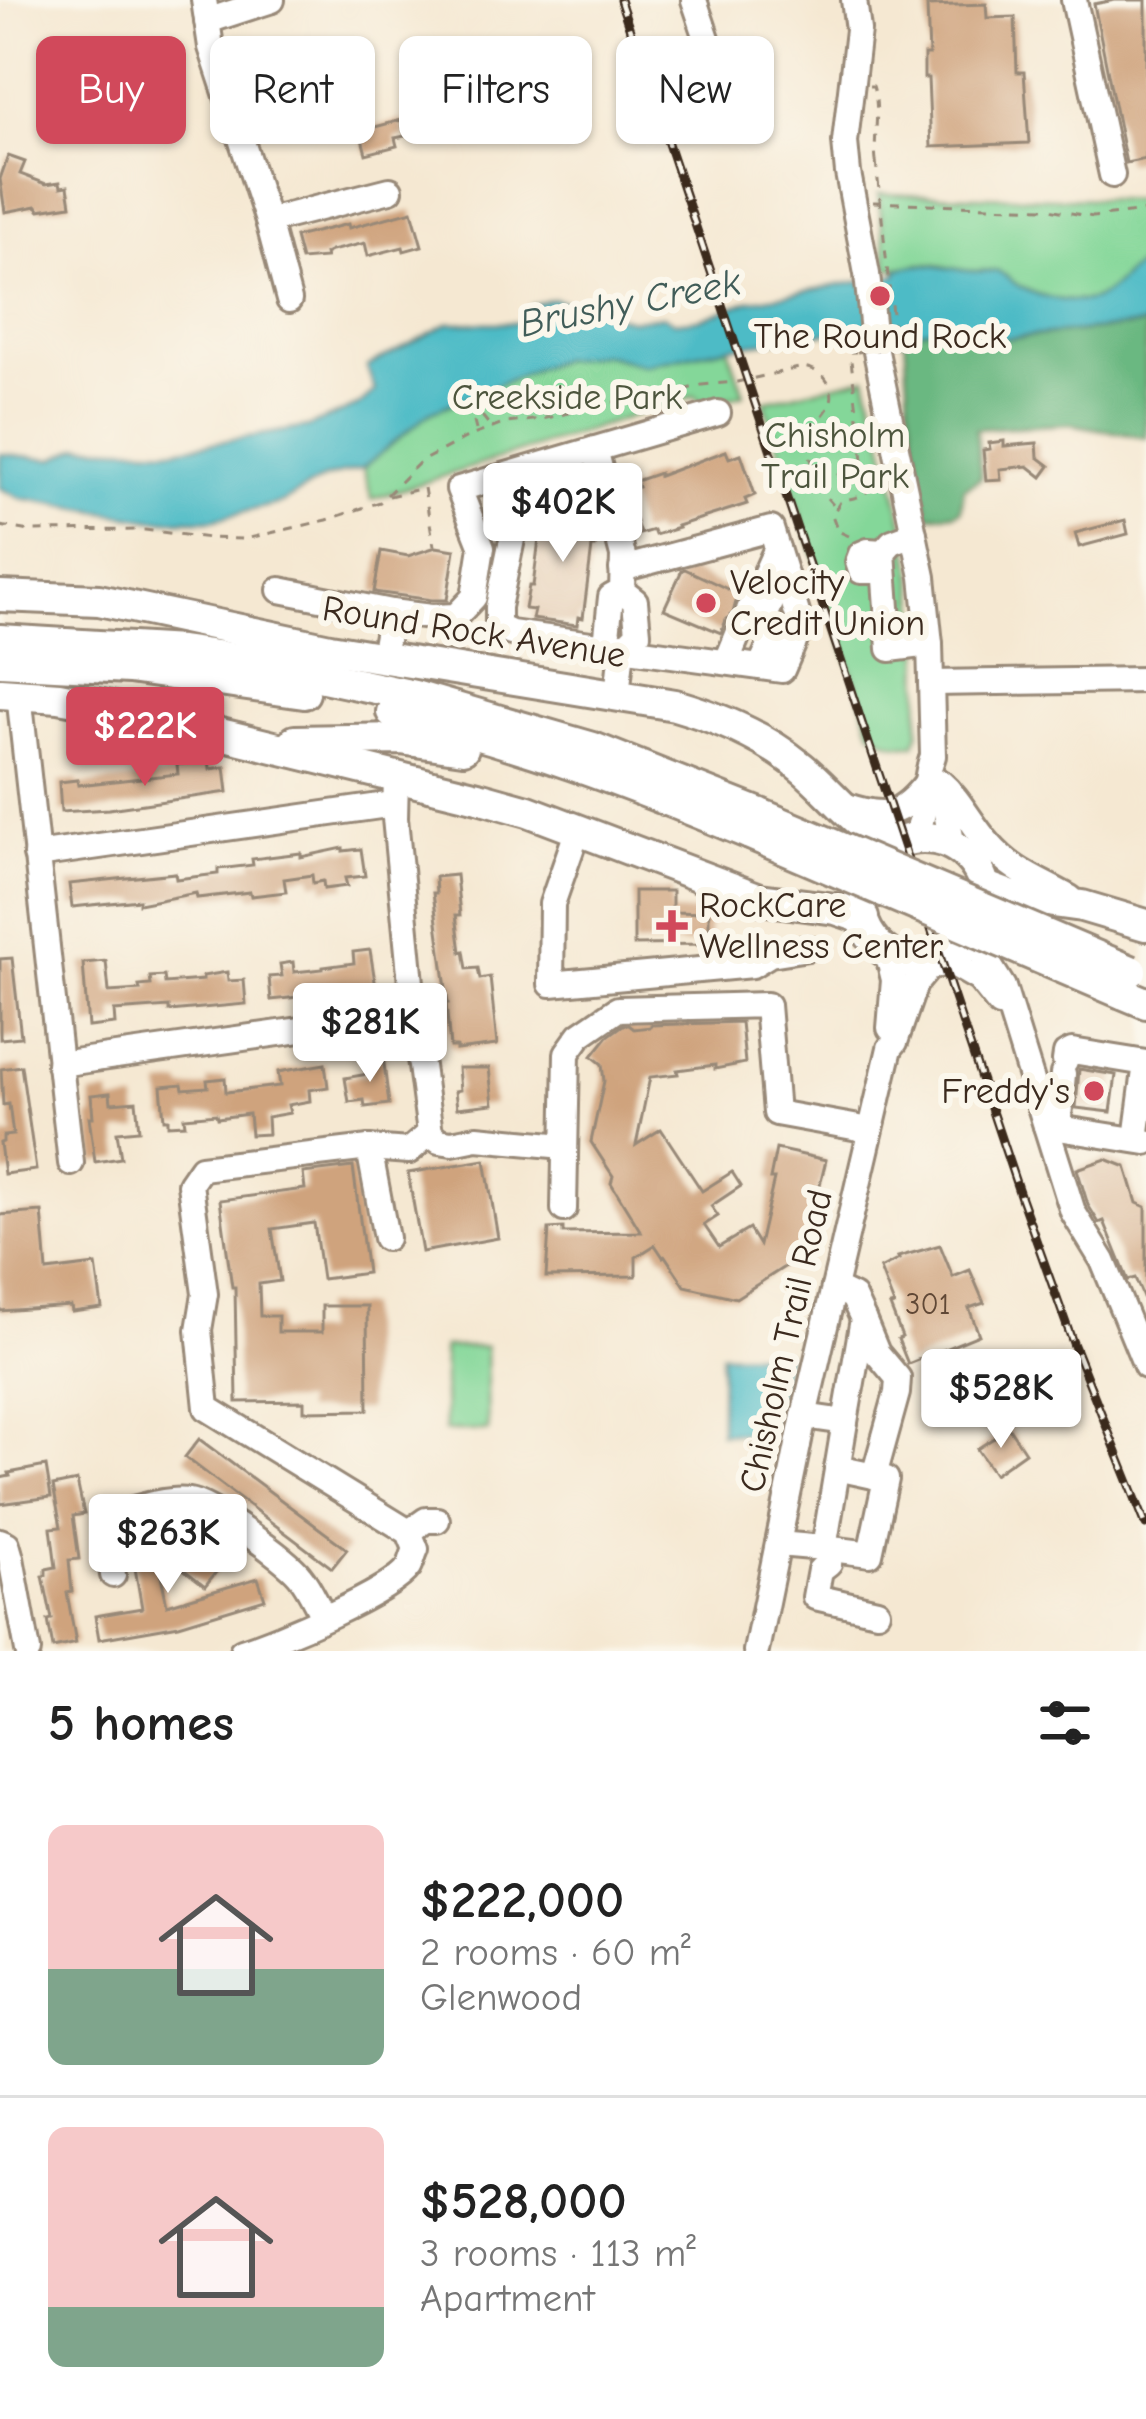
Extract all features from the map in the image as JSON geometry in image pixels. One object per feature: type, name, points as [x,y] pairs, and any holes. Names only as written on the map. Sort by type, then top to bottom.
[{"type":"main road","name":"Round Rock Avenue","points":[[0,596],[99,600],[383,658],[675,705],[728,724],[780,751],[865,828],[905,841]]},
{"type":"main road","points":[[0,606],[112,622],[164,636],[182,651]]},
{"type":"main road","points":[[0,640],[182,651],[354,682],[593,748],[755,824],[1136,986]]},
{"type":"main road","points":[[0,661],[129,668],[267,687],[414,717],[755,824]]},
{"type":"main road","points":[[10,693],[102,705],[266,745],[395,791],[478,796],[760,899],[836,909],[863,918]]},
{"type":"main road","points":[[266,745],[302,740],[400,740],[468,748],[504,743]]},
{"type":"main road","points":[[802,905],[834,884],[844,867],[848,847],[842,805]]},
{"type":"main road","points":[[935,838],[953,846],[972,862],[982,886],[985,902],[978,930],[964,950],[939,963],[907,963],[888,955],[863,918],[866,877],[877,859],[905,841],[935,838]]},
{"type":"main road","points":[[982,886],[1010,896],[1082,906],[1146,925]]},
{"type":"street","points":[[272,0],[206,11],[212,47],[289,300]]},
{"type":"street","points":[[694,0],[706,36]]},
{"type":"street","points":[[854,0],[857,30],[845,142],[848,173],[923,577],[934,773],[953,846]]},
{"type":"street","points":[[1074,0],[1112,175]]},
{"type":"street","points":[[268,221],[390,190]]},
{"type":"street","points":[[280,590],[391,612],[456,616],[475,597],[482,548],[459,489],[718,413]]},
{"type":"street","points":[[595,449],[623,556],[622,580],[635,601],[638,633],[622,649],[617,695]]},
{"type":"street","points":[[517,515],[498,627],[750,665],[801,626],[770,600],[622,580]]},
{"type":"street","points":[[914,535],[892,542],[878,558],[890,649],[930,644]]},
{"type":"street","points":[[750,665],[770,600]]},
{"type":"street","points":[[383,658],[391,612]]},
{"type":"street","points":[[931,683],[1146,680]]},
{"type":"street","points":[[10,693],[36,855],[71,1162]]},
{"type":"street","points":[[842,805],[892,813],[911,802],[934,773]]},
{"type":"street","points":[[905,841],[926,808],[934,773]]},
{"type":"street","points":[[934,773],[1010,864],[1082,906]]},
{"type":"street","points":[[36,855],[395,791],[428,1127],[439,1141],[452,1144],[477,1138],[564,1146]]},
{"type":"street","points":[[578,830],[552,904],[551,984],[752,965],[770,954],[808,948]]},
{"type":"street","points":[[978,930],[981,952],[1003,987],[1009,1014]]},
{"type":"street","name":"Chisholm Trail Road","points":[[888,955],[894,980],[890,1048]]},
{"type":"street","points":[[939,963],[979,980],[1009,1014],[1052,1127],[1072,1212],[1103,1262],[1146,1366]]},
{"type":"street","name":"Chisholm Trail Road","points":[[755,1651],[890,1048],[915,984],[939,963]]},
{"type":"street","points":[[564,1209],[567,1052],[580,1035],[618,1009],[767,1005],[776,1113],[870,1130]]},
{"type":"street","points":[[59,1064],[414,1014]]},
{"type":"street","points":[[1066,1054],[1139,1058],[1141,1141],[1052,1127],[1066,1054]]},
{"type":"street","points":[[242,1651],[269,1647],[387,1585],[408,1568],[416,1549],[409,1532],[206,1408],[199,1330],[205,1294],[190,1184],[201,1168],[369,1148],[410,1151],[428,1127]]},
{"type":"street","points":[[369,1148],[386,1238]]},
{"type":"street","points":[[834,1288],[853,1297],[878,1353],[898,1378],[874,1476]]},
{"type":"street","points":[[863,1319],[824,1548],[829,1563],[820,1570],[815,1597],[877,1611]]},
{"type":"street","points":[[804,1416],[845,1422]]},
{"type":"street","points":[[778,1544],[870,1554],[886,1479],[837,1468]]},
{"type":"street","points":[[113,1575],[104,1516],[171,1502],[198,1502],[299,1574],[324,1618]]},
{"type":"street","points":[[409,1532],[426,1520],[437,1520]]},
{"type":"street","points":[[0,1541],[7,1544],[11,1558],[28,1651]]},
{"type":"path","points":[[859,438],[850,352],[879,346],[877,98],[873,86],[865,92]]},
{"type":"path","points":[[869,202],[1044,208],[1093,218],[1146,211]]},
{"type":"path","points":[[543,419],[558,400],[572,398],[586,405]]},
{"type":"path","points":[[477,433],[478,417],[492,428]]},
{"type":"path","points":[[864,469],[867,492],[835,507],[832,520],[838,531],[854,536],[878,558]]},
{"type":"path","points":[[388,495],[424,488],[434,546]]},
{"type":"path","points":[[826,497],[835,507]]},
{"type":"green space","points":[[878,194],[1146,200],[1146,262],[1102,295],[1077,301],[1035,293],[994,271],[924,264],[888,268]]},
{"type":"green space","points":[[950,325],[989,340],[1146,325],[1146,438],[1071,424],[976,429],[981,478],[964,488],[961,510],[928,516],[909,404],[905,339],[911,332]]},
{"type":"green space","name":"Creekside Park","points":[[728,347],[744,394],[704,405],[695,396],[372,499],[363,468],[429,413],[555,361],[603,354],[645,365]]},
{"type":"green space","name":"Chisholm Trail Park","points":[[866,377],[913,573],[921,674],[915,744],[892,742],[871,731],[764,401]]},
{"type":"green space","points":[[443,1347],[486,1347],[488,1431],[445,1431]]},
{"type":"water","points":[[1146,262],[1146,325],[989,340],[950,325],[890,341],[860,328],[644,365],[603,354],[555,361],[429,413],[363,468],[325,478],[281,503],[211,520],[153,520],[20,498],[0,488],[0,454],[53,459],[81,446],[176,449],[308,427],[358,406],[375,391],[367,367],[449,323],[521,323],[531,305],[553,299],[631,320],[664,316],[675,322],[700,319],[749,301],[897,275],[897,270],[925,265],[994,271],[1035,293],[1085,301],[1102,295]]},
{"type":"water","points":[[787,1353],[770,1434],[720,1433],[721,1354]]},
{"type":"building","points":[[1146,0],[1146,159],[1126,163],[1094,4]]},
{"type":"building","points":[[986,4],[987,18],[1015,17],[1017,72],[1024,72],[1029,143],[931,147],[928,78],[924,78],[924,55],[929,55],[927,6]]},
{"type":"building","points":[[399,121],[397,146],[366,154],[363,144],[375,144],[375,127]]},
{"type":"building","points":[[8,156],[25,162],[20,174],[68,186],[71,205],[5,212],[0,179]]},
{"type":"building","points":[[412,211],[422,246],[368,256],[365,243],[331,251],[326,258],[301,260],[295,237]]},
{"type":"building","points":[[1004,441],[1004,446],[1037,443],[1038,457],[1050,466],[1042,477],[1028,466],[1000,469],[1001,480],[986,481],[983,450],[990,449],[989,443]]},
{"type":"building","points":[[726,451],[729,458],[741,454],[755,495],[745,499],[747,504],[655,535],[653,530],[640,534],[626,491],[638,487],[636,481]]},
{"type":"building","points":[[551,504],[594,510],[592,524],[598,526],[583,618],[578,617],[577,625],[532,619],[534,610],[525,609],[529,586],[533,586],[542,516],[549,517]]},
{"type":"building","points":[[1125,520],[1128,534],[1079,547],[1075,533]]},
{"type":"building","points":[[436,547],[455,550],[447,600],[374,592],[381,551],[408,556]]},
{"type":"building","name":"Velocity Credit Union","points":[[685,569],[738,594],[721,633],[664,609]]},
{"type":"building","points":[[209,759],[210,769],[225,767],[228,792],[61,812],[59,782],[77,780],[78,785],[178,774],[177,765]]},
{"type":"building","points":[[361,849],[365,876],[345,878],[347,886],[324,889],[323,881],[313,883],[312,875],[284,879],[286,892],[197,898],[196,893],[139,904],[139,900],[72,907],[69,884],[175,873],[176,879],[218,874],[218,869],[253,865],[252,859],[301,853],[301,857]]},
{"type":"building","points":[[456,875],[461,952],[467,969],[478,968],[480,979],[490,977],[497,1045],[456,1050],[450,1047],[433,893],[435,877]]},
{"type":"building","name":"RockCare Wellness Center","points":[[634,891],[672,891],[672,912],[709,913],[709,944],[634,945]]},
{"type":"building","points":[[370,950],[376,988],[354,991],[353,984],[316,990],[316,995],[271,1000],[269,977],[282,976],[280,964],[293,962],[294,972],[323,969],[354,963],[353,952]]},
{"type":"building","points":[[12,958],[21,1037],[0,1039],[0,959]]},
{"type":"building","points":[[106,961],[109,992],[140,990],[139,986],[151,985],[150,977],[164,976],[165,983],[203,980],[203,976],[227,972],[228,981],[244,980],[246,1004],[114,1011],[115,1024],[88,1027],[83,963]]},
{"type":"building","points":[[741,1022],[745,1063],[650,1077],[636,1145],[661,1129],[702,1191],[732,1172],[741,1186],[711,1206],[718,1216],[704,1225],[719,1247],[749,1229],[759,1245],[776,1149],[826,1160],[803,1255],[736,1298],[685,1286],[655,1245],[636,1257],[636,1276],[546,1277],[549,1229],[641,1232],[591,1142],[604,1081],[602,1064],[592,1056],[623,1025],[634,1029]]},
{"type":"building","points":[[383,1056],[389,1104],[365,1107],[364,1100],[349,1102],[345,1078],[368,1074],[366,1059]]},
{"type":"building","points":[[325,1064],[328,1087],[309,1090],[310,1101],[288,1105],[290,1113],[267,1117],[268,1134],[251,1135],[249,1114],[184,1117],[185,1124],[168,1125],[164,1119],[161,1086],[208,1087],[207,1080],[225,1078],[226,1092],[280,1086],[278,1072]]},
{"type":"building","points":[[21,1066],[36,1170],[4,1174],[0,1143],[3,1136],[13,1135],[9,1104],[3,1105],[1,1069]]},
{"type":"building","points":[[458,1068],[489,1068],[493,1104],[457,1108]]},
{"type":"building","name":"Freddy's","points":[[1079,1069],[1116,1075],[1111,1112],[1076,1108]]},
{"type":"building","points":[[110,1093],[111,1103],[136,1101],[139,1130],[117,1132],[121,1158],[95,1162],[91,1095]]},
{"type":"building","points":[[1106,1159],[1126,1167],[1137,1203],[1146,1207],[1146,1304],[1135,1278],[1128,1280],[1104,1221],[1099,1223],[1088,1205],[1077,1169]]},
{"type":"building","points":[[485,1160],[498,1238],[422,1252],[408,1173]]},
{"type":"building","points":[[353,1167],[367,1273],[322,1279],[314,1223],[272,1229],[280,1281],[259,1284],[260,1316],[278,1316],[278,1332],[322,1332],[322,1306],[367,1306],[368,1410],[304,1411],[304,1401],[237,1402],[235,1287],[220,1200],[305,1189],[303,1173]]},
{"type":"building","points":[[42,1212],[47,1271],[96,1265],[102,1308],[0,1311],[0,1215]]},
{"type":"building","points":[[940,1245],[953,1277],[970,1270],[984,1303],[969,1308],[979,1335],[908,1364],[880,1269],[898,1257]]},
{"type":"building","points":[[1009,1428],[1025,1452],[994,1474],[977,1449]]},
{"type":"building","points":[[199,1439],[347,1549],[332,1568],[185,1457]]},
{"type":"building","points":[[46,1466],[51,1497],[0,1504],[0,1478]]},
{"type":"building","points":[[77,1481],[84,1514],[73,1516],[79,1559],[69,1560],[72,1592],[67,1593],[76,1643],[53,1648],[43,1576],[46,1569],[56,1567],[51,1528],[61,1527],[53,1486]]},
{"type":"building","points":[[150,1522],[167,1605],[258,1578],[265,1599],[179,1625],[99,1639],[95,1616],[142,1608],[128,1528]]},
{"type":"building","points":[[187,1534],[224,1562],[205,1586],[169,1558]]},
{"type":"tunnel","points":[[777,630],[784,612]]},
{"type":"railway","points":[[620,0],[1021,1198],[1146,1525]]},
{"type":"place","name":"The Round Rock","points":[[880,296]]},
{"type":"place","name":"Velocity Credit Union","points":[[706,603]]},
{"type":"place","name":"RockCare Wellness Center","points":[[672,926]]},
{"type":"place","name":"Freddy's","points":[[1094,1091]]},
{"type":"water label","name":"Brushy Creek","points":[[630,303]]}]
